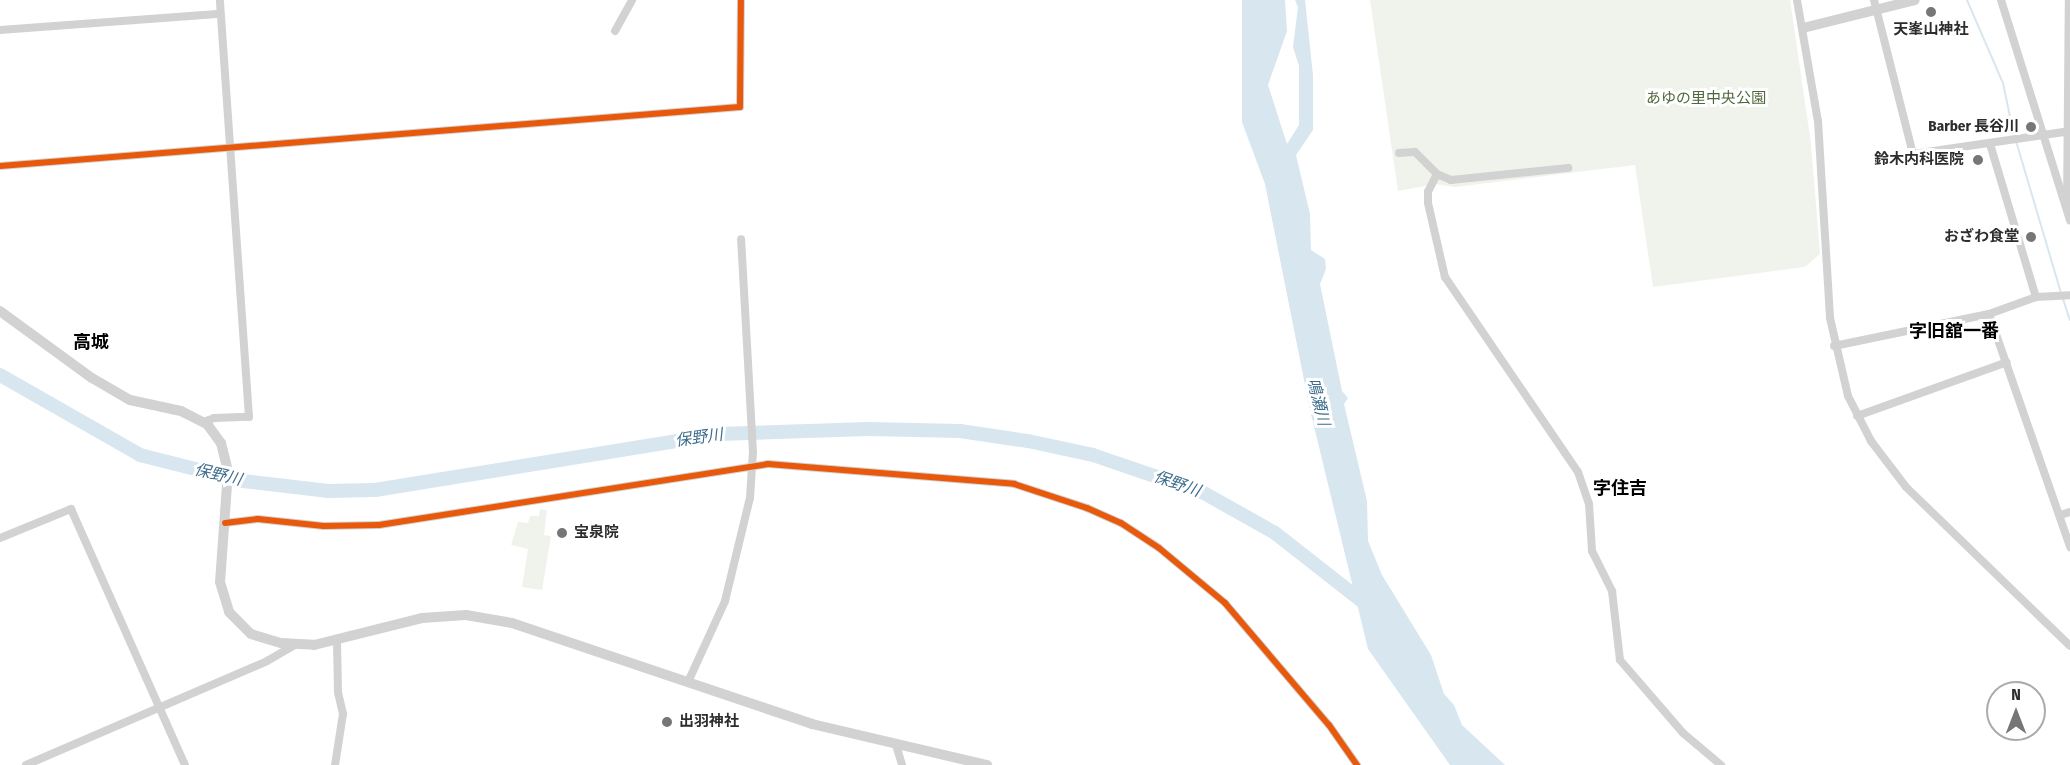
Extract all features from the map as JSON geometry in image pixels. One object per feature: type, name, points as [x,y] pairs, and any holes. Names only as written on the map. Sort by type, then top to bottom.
[{"type":"street","points":[[204,422],[213,418],[249,417],[220,0]]},
{"type":"street","points":[[615,31],[632,0]]},
{"type":"street","points":[[0,166],[230,147],[598,122],[740,107],[741,0]]},
{"type":"street","points":[[1797,0],[1820,140],[1834,346],[1857,416],[1886,464],[1906,487],[2070,646]]},
{"type":"street","points":[[1803,28],[1875,4],[1915,0]]},
{"type":"street","points":[[2001,0],[2070,220]]},
{"type":"street","points":[[2067,210],[2069,0]]},
{"type":"street","points":[[1875,4],[1913,154],[2069,131]]},
{"type":"street","points":[[0,30],[220,14]]},
{"type":"street","points":[[1990,144],[2036,297]]},
{"type":"street","points":[[1399,153],[1415,152],[1437,174],[1462,181],[1568,168]]},
{"type":"street","points":[[1437,174],[1428,192],[1428,203],[1445,277],[1578,472],[1589,504],[1592,551],[1612,591],[1620,660],[1683,733],[1721,765]]},
{"type":"street","points":[[688,682],[725,601],[747,523],[753,452],[741,240]]},
{"type":"street","points":[[1834,346],[1989,314],[2036,297],[2067,295]]},
{"type":"street","points":[[0,311],[92,378],[130,400],[181,411],[204,422],[221,443],[228,471],[220,582],[229,612],[252,634],[296,644]]},
{"type":"street","points":[[1989,314],[2070,547]]},
{"type":"street","points":[[1857,416],[2007,362]]},
{"type":"street","points":[[225,523],[258,519],[324,526],[380,525],[752,466],[868,470],[1014,484],[1063,497],[1121,523],[1159,548],[1225,603],[1329,725],[1357,765]]},
{"type":"street","points":[[0,538],[71,509],[184,765]]},
{"type":"street","points":[[2060,515],[2070,512]]},
{"type":"street","points":[[26,765],[160,707],[296,644],[337,639],[422,618],[466,615],[512,623],[812,724],[896,746],[987,765]]},
{"type":"street","points":[[335,765],[343,718],[337,639]]},
{"type":"street","points":[[896,746],[902,765]]},
{"type":"green space","name":"あゆの里中央公園","points":[[1370,0],[1790,0],[1811,144],[1820,254],[1805,267],[1653,287],[1635,165],[1455,187],[1435,184],[1398,191]]},
{"type":"green space","points":[[540,509],[547,510],[544,535],[551,536],[542,590],[522,587],[528,549],[511,545],[518,522],[528,523],[530,516],[539,516]]},
{"type":"water","name":"鳴瀬川","points":[[1242,0],[1285,0],[1287,31],[1268,85],[1287,144],[1299,125],[1299,66],[1293,47],[1298,7],[1295,0],[1305,0],[1313,75],[1313,130],[1296,155],[1310,214],[1311,250],[1325,259],[1326,269],[1320,284],[1342,391],[1348,398],[1344,404],[1367,501],[1368,541],[1382,575],[1431,655],[1444,694],[1454,705],[1462,725],[1505,765],[1450,765],[1368,649],[1310,410],[1265,184],[1242,122]]},
{"type":"waterway","points":[[1967,0],[2003,83],[2014,136]]},
{"type":"waterway","points":[[2016,141],[2061,293]]},
{"type":"waterway","points":[[2063,299],[2070,320]]},
{"type":"waterway","name":"保野川","points":[[0,375],[140,455],[243,481],[328,491],[375,490],[719,434],[869,429],[960,431],[1028,441],[1093,455],[1204,493],[1275,533],[1368,606]]},
{"type":"cycle path","points":[[0,166],[740,107],[741,0]]},
{"type":"cycle path","points":[[225,523],[258,519],[324,526],[379,525],[768,464],[1014,484],[1087,508],[1121,523],[1159,548],[1225,603],[1329,725],[1357,765]]},
{"type":"place","name":"天峯山神社","points":[[1931,12]]},
{"type":"place","name":"Barber 長谷川","points":[[2031,127]]},
{"type":"place","name":"鈴木内科医院","points":[[1978,160]]},
{"type":"place","name":"おざわ食堂","points":[[2031,237]]},
{"type":"place","name":"宝泉院","points":[[562,533]]},
{"type":"place","name":"出羽神社","points":[[667,722]]},
{"type":"district","name":"字旧舘一番","points":[[1954,331]]},
{"type":"district","name":"高城","points":[[91,342]]},
{"type":"district","name":"字住吉","points":[[1620,488]]}]
